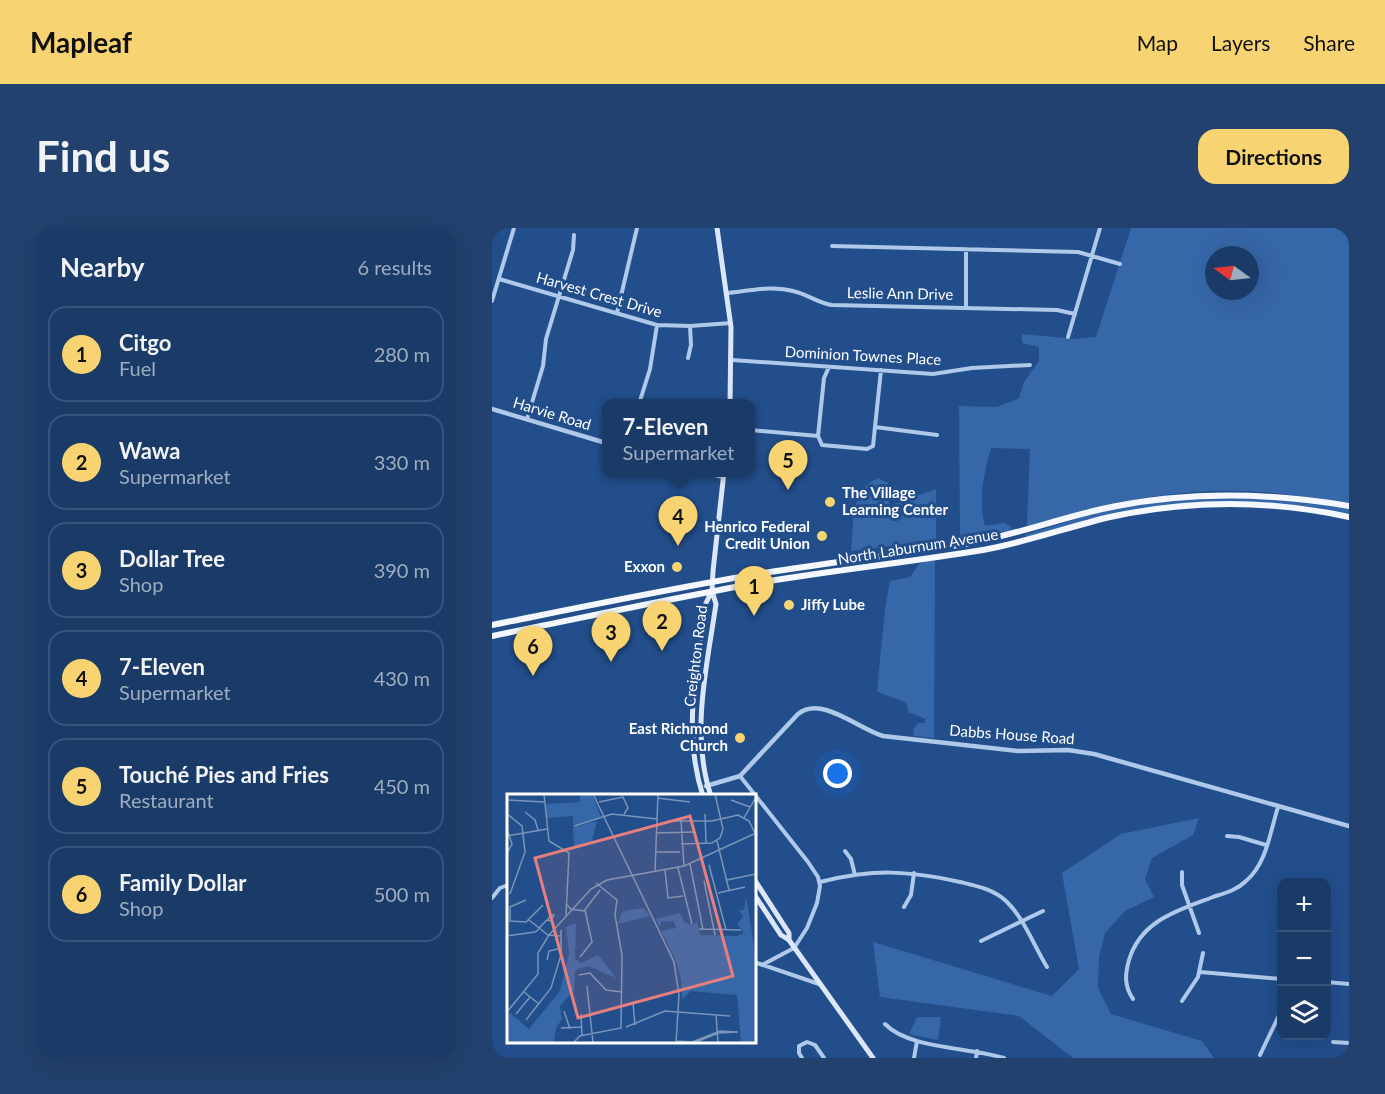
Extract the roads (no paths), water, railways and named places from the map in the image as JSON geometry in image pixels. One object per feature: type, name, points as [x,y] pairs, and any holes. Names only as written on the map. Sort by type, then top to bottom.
[{"type":"main road","points":[[717,228],[731,323],[730,399]]},
{"type":"main road","name":"Creighton Road","points":[[711,794],[703,759],[700,728],[716,604],[712,582],[723,477]]},
{"type":"main road","name":"North Laburnum Avenue","points":[[492,626],[712,582],[970,543],[1100,510],[1173,497],[1215,494],[1274,496],[1349,506]]},
{"type":"main road","name":"North Laburnum Avenue","points":[[492,636],[712,591],[995,548],[1091,522],[1149,510],[1196,505],[1240,504],[1296,508],[1349,517]]},
{"type":"main road","name":"Creighton Road","points":[[703,794],[693,734],[693,692],[706,603],[712,591]]},
{"type":"main road","points":[[756,882],[789,933],[789,940]]},
{"type":"main road","points":[[756,897],[781,935],[789,940],[873,1058]]},
{"type":"street","points":[[492,302],[514,228]]},
{"type":"street","points":[[617,313],[637,228]]},
{"type":"street","points":[[1068,337],[1100,228]]},
{"type":"street","points":[[527,419],[543,366],[546,339],[573,250],[574,235]]},
{"type":"street","points":[[832,246],[1078,252],[1120,264]]},
{"type":"street","points":[[966,249],[966,308]]},
{"type":"street","name":"Harvest Crest Drive","points":[[499,279],[657,325],[690,326],[731,323]]},
{"type":"street","name":"Leslie Ann Drive","points":[[728,293],[784,289],[798,292],[820,303],[832,305],[1057,310],[1075,314]]},
{"type":"street","points":[[641,399],[650,369],[657,325]]},
{"type":"street","points":[[688,358],[691,345],[690,326]]},
{"type":"street","name":"Dominion Townes Place","points":[[732,360],[933,374],[972,368],[1030,365]]},
{"type":"street","points":[[829,366],[824,378],[818,436],[822,445],[867,449],[873,446],[881,370]]},
{"type":"street","name":"Harvie Road","points":[[492,409],[602,442]]},
{"type":"street","points":[[875,427],[937,435]]},
{"type":"street","points":[[755,430],[818,436]]},
{"type":"street","name":"Dabbs House Road","points":[[700,787],[740,776],[798,714],[803,710],[813,708],[827,709],[867,730],[883,735],[1019,751],[1068,750],[1094,754],[1349,826]]},
{"type":"street","points":[[740,776],[754,794]]},
{"type":"street","points":[[756,796],[808,862],[820,882],[817,903],[807,928],[794,948],[762,965]]},
{"type":"street","points":[[1133,999],[1125,980],[1129,959],[1135,946],[1154,923],[1167,915],[1229,892],[1245,883],[1260,865],[1278,807]]},
{"type":"street","points":[[1227,836],[1266,845]]},
{"type":"street","points":[[845,851],[851,859],[855,875]]},
{"type":"street","points":[[820,882],[890,871],[914,873],[993,891],[1010,905],[1047,967]]},
{"type":"street","points":[[1182,872],[1182,885],[1199,933]]},
{"type":"street","points":[[904,907],[911,895],[914,873]]},
{"type":"street","points":[[492,898],[500,888],[507,885]]},
{"type":"street","points":[[981,941],[1043,911]]},
{"type":"street","points":[[1182,1001],[1200,972],[1203,953]]},
{"type":"street","points":[[756,963],[820,984]]},
{"type":"street","points":[[1200,972],[1277,979]]},
{"type":"street","points":[[1331,982],[1349,984]]},
{"type":"street","points":[[1260,1055],[1277,1018]]},
{"type":"street","points":[[885,1024],[899,1035],[917,1041],[1004,1058]]},
{"type":"street","points":[[914,1058],[917,1041]]},
{"type":"street","points":[[802,1058],[799,1046],[807,1042],[815,1045],[824,1058]]},
{"type":"street","points":[[1333,1042],[1349,1043]]},
{"type":"street","points":[[976,1058],[977,1051]]},
{"type":"place","name":"Touché Pies and Fries","points":[[788,490]]},
{"type":"place","name":"The Village Learning Center","points":[[830,502]]},
{"type":"place","name":"Henrico Federal Credit Union","points":[[822,536]]},
{"type":"place","name":"7-Eleven","points":[[678,546]]},
{"type":"place","name":"Exxon","points":[[677,567]]},
{"type":"place","name":"Jiffy Lube","points":[[789,605]]},
{"type":"place","name":"Citgo","points":[[754,616]]},
{"type":"place","name":"Wawa","points":[[662,651]]},
{"type":"place","name":"Dollar Tree","points":[[611,662]]},
{"type":"place","name":"Family Dollar","points":[[533,676]]},
{"type":"place","name":"East Richmond Church","points":[[740,738]]}]
